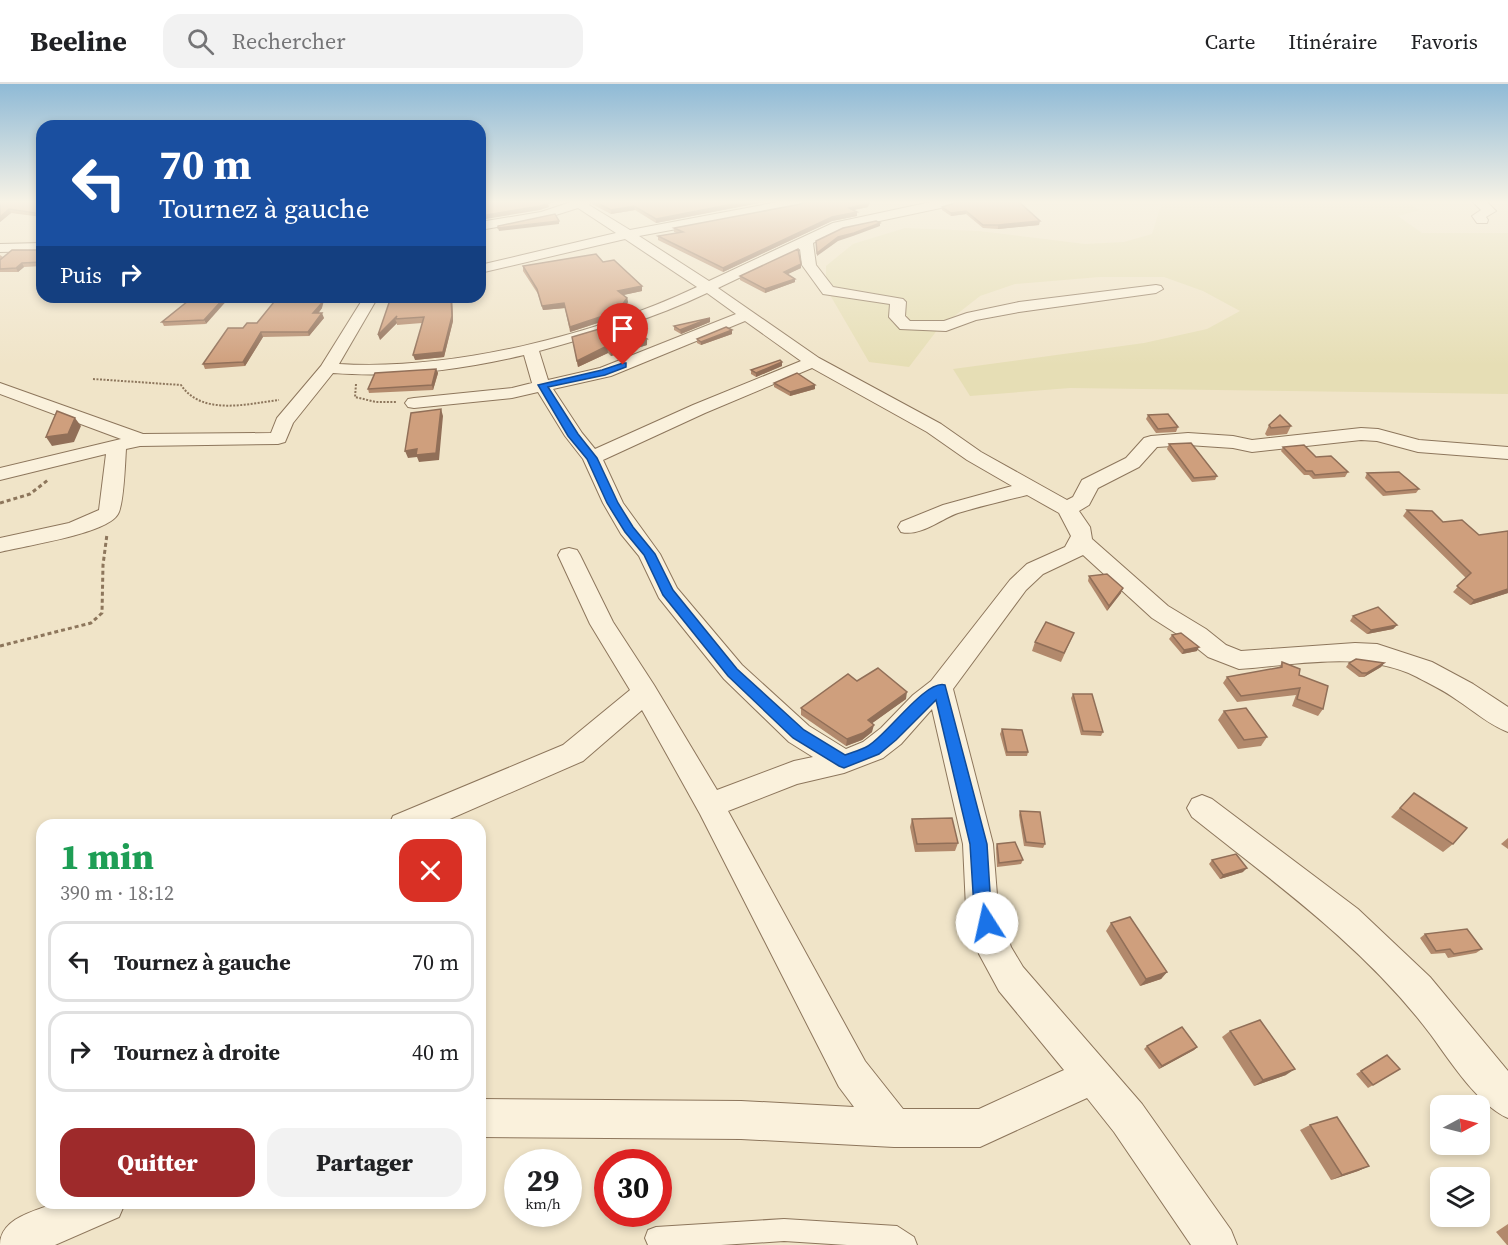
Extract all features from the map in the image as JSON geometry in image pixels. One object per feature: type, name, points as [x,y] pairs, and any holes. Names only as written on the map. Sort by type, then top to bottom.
[{"type":"street","points":[[486,268],[535,256]]},
{"type":"street","points":[[660,256],[710,288],[813,362],[934,428],[974,456],[1067,509],[1079,527],[1081,541],[1160,612],[1197,635],[1217,651],[1239,660],[1355,652],[1377,653],[1423,669],[1464,691],[1508,721]]},
{"type":"street","points":[[328,368],[373,372],[481,360],[530,348],[625,322],[664,308],[776,256]]},
{"type":"street","points":[[808,256],[809,265],[828,291],[898,302],[897,317],[906,326],[946,326],[972,316],[1028,305],[1156,289]]},
{"type":"street","points":[[0,474],[140,440],[278,438],[284,422],[328,368],[367,303]]},
{"type":"street","points":[[414,403],[512,393],[605,372],[747,315]]},
{"type":"street","points":[[530,348],[542,385],[573,436],[592,458],[613,503],[629,529],[649,554],[667,592],[733,672],[799,734],[844,762]]},
{"type":"street","points":[[592,458],[699,409],[813,362]]},
{"type":"street","points":[[0,388],[60,411],[95,421],[140,440]]},
{"type":"street","points":[[1067,509],[1082,501],[1089,484],[1132,463],[1148,449],[1151,442],[1161,440],[1210,440],[1252,446],[1361,434],[1378,435],[1418,446],[1508,453]]},
{"type":"street","points":[[0,545],[90,525],[106,517],[109,512],[117,445]]},
{"type":"street","points":[[909,527],[950,509],[1032,487]]},
{"type":"street","points":[[710,804],[794,773],[844,762],[873,750],[891,736],[922,702],[940,688],[1018,585],[1035,569],[1073,552],[1081,541]]},
{"type":"street","points":[[569,555],[602,624],[645,692],[710,804],[852,1074],[894,1128]]},
{"type":"street","points":[[940,688],[978,844],[982,908],[996,954],[1011,979],[1128,1118],[1216,1245]]},
{"type":"street","points":[[418,819],[573,753],[645,692]]},
{"type":"street","points":[[1202,808],[1354,928],[1418,989],[1465,1050],[1508,1099]]},
{"type":"street","points":[[486,1118],[741,1120],[894,1128],[980,1128],[1093,1076]]},
{"type":"street","points":[[18,1245],[29,1235],[91,1209]]},
{"type":"lane","points":[[656,1238],[784,1230],[897,1237],[906,1245]]},
{"type":"path","points":[[93,379],[181,385],[184,393],[199,402],[218,406],[304,397]]},
{"type":"path","points":[[355,379],[355,397],[376,402],[414,403]]},
{"type":"path","points":[[0,646],[91,623],[98,619],[102,613],[103,565],[109,512]]},
{"type":"shaded area","points":[[838,256],[1508,256],[1508,394],[1070,388],[970,396],[953,369],[1144,343],[1207,329],[1240,311],[1203,291],[1164,277],[1100,277],[1015,284],[980,296],[938,329],[909,367],[869,362],[826,288],[826,266]]},
{"type":"building","points":[[5,256],[36,256],[36,262],[22,263],[16,268],[0,269],[0,260]]},
{"type":"building","points":[[583,256],[598,256],[603,262],[614,260],[642,286],[618,291],[627,298],[618,311],[570,327],[564,303],[542,306],[537,289],[523,266]]},
{"type":"building","points":[[699,256],[748,256],[723,268]]},
{"type":"building","points":[[783,256],[799,256],[801,264],[784,272],[795,279],[765,289],[740,276]]},
{"type":"building","points":[[186,303],[220,303],[204,320],[162,322]]},
{"type":"building","points":[[273,303],[321,303],[313,313],[322,313],[308,332],[261,332],[243,362],[203,364],[228,328],[243,328],[247,323],[257,323]]},
{"type":"building","points":[[389,303],[451,303],[452,316],[443,352],[413,355],[424,317],[395,319],[397,316],[378,335]]},
{"type":"building","points":[[710,318],[680,330],[674,326]]},
{"type":"building","points":[[623,322],[647,339],[610,349],[607,346],[577,361],[572,337]]},
{"type":"building","points":[[726,327],[732,330],[701,342],[697,339]]},
{"type":"building","points":[[780,360],[782,362],[756,373],[751,370]]},
{"type":"building","points":[[436,369],[432,385],[368,389],[375,373]]},
{"type":"building","points":[[797,373],[815,385],[790,392],[774,383]]},
{"type":"building","points":[[441,409],[436,453],[416,455],[417,449],[405,451],[411,413]]},
{"type":"building","points":[[57,411],[75,418],[68,434],[46,437]]},
{"type":"building","points":[[1168,414],[1178,427],[1158,429],[1148,415]]},
{"type":"building","points":[[1280,415],[1291,426],[1271,428],[1269,425]]},
{"type":"building","points":[[1191,443],[1217,476],[1194,478],[1169,444]]},
{"type":"building","points":[[1304,445],[1316,457],[1331,456],[1348,472],[1315,475],[1312,471],[1306,471],[1283,447]]},
{"type":"building","points":[[1399,472],[1419,489],[1386,492],[1367,473]]},
{"type":"building","points":[[1407,510],[1432,511],[1443,522],[1462,520],[1479,535],[1508,531],[1508,589],[1474,600],[1457,586],[1471,573]]},
{"type":"building","points":[[1107,574],[1123,588],[1109,606],[1089,576]]},
{"type":"building","points":[[1378,607],[1397,625],[1371,630],[1353,616]]},
{"type":"building","points":[[1046,622],[1074,633],[1064,653],[1035,642]]},
{"type":"building","points":[[1181,633],[1199,647],[1184,650],[1172,635]]},
{"type":"building","points":[[1356,659],[1384,663],[1367,673],[1362,673],[1349,663]]},
{"type":"building","points":[[1282,662],[1300,669],[1299,675],[1328,686],[1323,709],[1297,699],[1300,688],[1241,696],[1227,677],[1282,667]]},
{"type":"building","points":[[878,668],[907,692],[868,720],[874,725],[863,733],[847,739],[801,708],[848,674],[857,681]]},
{"type":"building","points":[[1073,694],[1092,694],[1103,732],[1083,731]]},
{"type":"building","points":[[1246,708],[1267,737],[1244,740],[1224,711]]},
{"type":"building","points":[[1002,729],[1022,730],[1028,752],[1007,752]]},
{"type":"building","points":[[1414,793],[1467,828],[1453,844],[1400,808]]},
{"type":"building","points":[[1020,811],[1040,812],[1045,844],[1026,842]]},
{"type":"building","points":[[952,818],[958,843],[917,844],[912,819]]},
{"type":"building","points":[[1015,842],[1023,860],[999,863],[997,844]]},
{"type":"building","points":[[1236,854],[1247,868],[1223,875],[1212,860]]},
{"type":"building","points":[[1130,917],[1167,972],[1146,979],[1111,923]]},
{"type":"building","points":[[1467,929],[1482,949],[1454,954],[1450,949],[1436,951],[1425,934]]},
{"type":"building","points":[[1260,1020],[1295,1069],[1263,1080],[1230,1031]]},
{"type":"building","points":[[1182,1027],[1197,1047],[1162,1066],[1147,1046]]},
{"type":"building","points":[[1387,1055],[1400,1069],[1373,1085],[1361,1071]]},
{"type":"building","points":[[1337,1117],[1369,1166],[1342,1175],[1310,1125]]},
{"type":"route","points":[[623,365],[605,372],[542,385],[573,436],[592,458],[613,503],[629,529],[649,554],[667,592],[696,624],[733,672],[799,734],[844,762],[873,750],[891,736],[922,702],[940,688],[978,844],[982,908],[987,923]]}]
